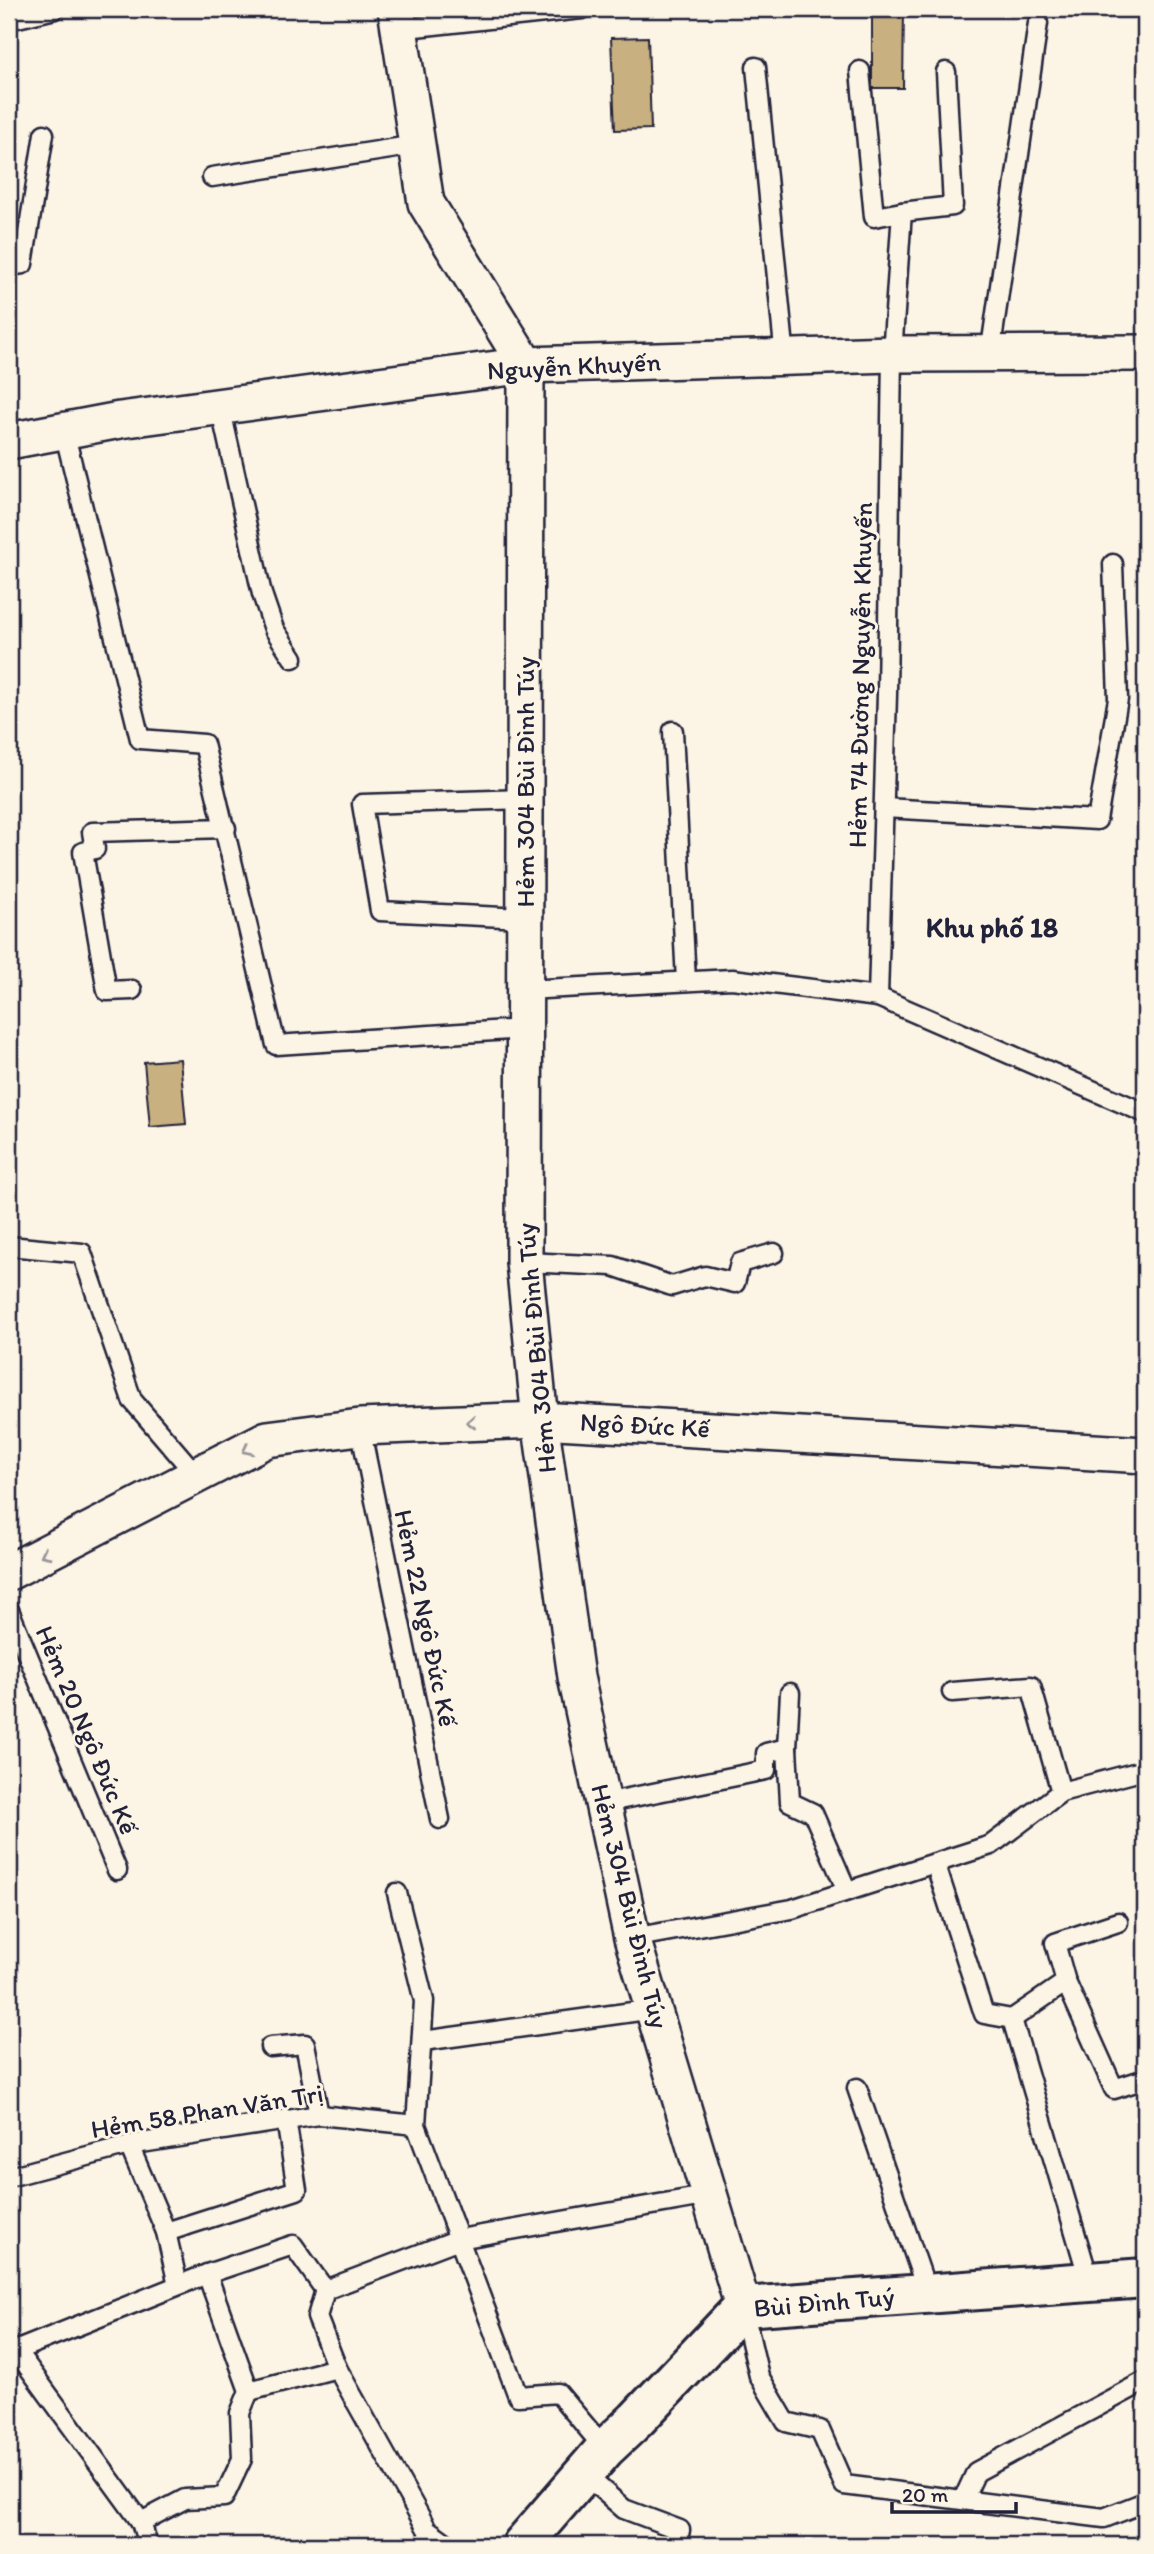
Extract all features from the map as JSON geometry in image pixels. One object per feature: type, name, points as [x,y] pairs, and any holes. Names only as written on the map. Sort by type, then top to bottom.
[{"type":"street","points":[[397,19],[426,203],[526,365]]},
{"type":"street","name":"Nguyễn Khuyến","points":[[9,442],[120,420],[526,365],[891,354],[1145,353]]},
{"type":"street","name":"Hẻm 304 Bùi Đình Túy","points":[[526,365],[524,1262],[540,1420],[576,1677],[632,1938],[743,2307]]},
{"type":"street","name":"Ngô Đức Kế","points":[[9,1572],[267,1439],[360,1427],[540,1420],[1145,1455]]},
{"type":"street","name":"Bùi Đình Tuý","points":[[522,2545],[594,2461],[743,2307],[1145,2278]]},
{"type":"lane","points":[[9,20],[55,9]]},
{"type":"lane","points":[[397,19],[582,9]]},
{"type":"lane","points":[[990,355],[1038,23]]},
{"type":"lane","points":[[755,67],[785,358]]},
{"type":"lane","points":[[860,71],[874,217],[953,206],[946,72]]},
{"type":"lane","points":[[9,265],[23,264],[44,134]]},
{"type":"lane","points":[[212,177],[416,145]]},
{"type":"lane","name":"Hẻm 74 Đường Nguyễn Khuyến","points":[[878,997],[884,808],[891,354],[902,212]]},
{"type":"lane","points":[[220,406],[262,594],[274,629],[293,658]]},
{"type":"lane","points":[[64,431],[140,739],[204,744],[276,1045],[524,1029]]},
{"type":"lane","points":[[884,808],[1097,820],[1118,699],[1113,564]]},
{"type":"lane","points":[[673,731],[686,981]]},
{"type":"lane","points":[[525,800],[362,804],[380,911],[525,918]]},
{"type":"lane","points":[[132,990],[107,991],[83,852],[94,849],[92,832],[226,828]]},
{"type":"lane","points":[[525,990],[732,979],[878,997],[1145,1112]]},
{"type":"lane","points":[[9,1246],[82,1253],[132,1400],[197,1476]]},
{"type":"lane","points":[[524,1262],[613,1266],[672,1286],[705,1276],[735,1283],[740,1264],[774,1253]]},
{"type":"lane","name":"Hẻm 22 Ngô Đức Kế","points":[[360,1427],[440,1819]]},
{"type":"lane","name":"Hẻm 20 Ngô Đức Kế","points":[[9,1610],[117,1870]]},
{"type":"lane","points":[[952,1692],[1031,1686],[1061,1792]]},
{"type":"lane","points":[[790,1693],[787,1748],[790,1802],[813,1813],[847,1891]]},
{"type":"lane","points":[[604,1803],[766,1770],[766,1753],[787,1748]]},
{"type":"lane","points":[[632,1938],[792,1909],[991,1845],[1061,1792],[1145,1770]]},
{"type":"lane","points":[[935,1863],[985,2014],[1012,2019],[1066,1983]]},
{"type":"lane","points":[[397,1893],[424,2001],[416,2125],[518,2396],[558,2393],[594,2461],[624,2509],[680,2530],[677,2545]]},
{"type":"lane","points":[[1118,1922],[1055,1943],[1066,1983],[1114,2089],[1145,2079]]},
{"type":"lane","points":[[423,2041],[654,2009]]},
{"type":"lane","points":[[1012,2019],[1090,2283]]},
{"type":"lane","points":[[270,2048],[305,2044],[319,2115]]},
{"type":"lane","points":[[857,2088],[928,2294]]},
{"type":"lane","name":"Hẻm 58 Phan Văn Trị","points":[[9,2177],[129,2145],[286,2119],[319,2115],[416,2125]]},
{"type":"lane","points":[[166,2232],[297,2190],[286,2119]]},
{"type":"lane","points":[[129,2145],[166,2232],[178,2285]]},
{"type":"lane","points":[[325,2290],[459,2239],[710,2195]]},
{"type":"lane","points":[[148,2545],[141,2522],[12,2349],[207,2274],[293,2245],[325,2290]]},
{"type":"lane","points":[[141,2522],[186,2499],[224,2497],[242,2459],[240,2413],[249,2391],[207,2274]]},
{"type":"lane","points":[[325,2290],[317,2317],[337,2368],[427,2529],[449,2545]]},
{"type":"lane","points":[[743,2307],[759,2376],[786,2421],[820,2430],[844,2485],[1104,2518],[1145,2502]]},
{"type":"lane","points":[[249,2391],[337,2368]]},
{"type":"lane","points":[[963,2500],[976,2472],[1145,2381]]},
{"type":"building","points":[[872,9],[904,9],[903,88],[872,88]]},
{"type":"building","points":[[648,37],[651,129],[615,130],[611,38]]},
{"type":"building","points":[[180,1059],[186,1124],[150,1127],[144,1062]]},
{"type":"district","name":"Khu phố 18","points":[[992,927]]}]
